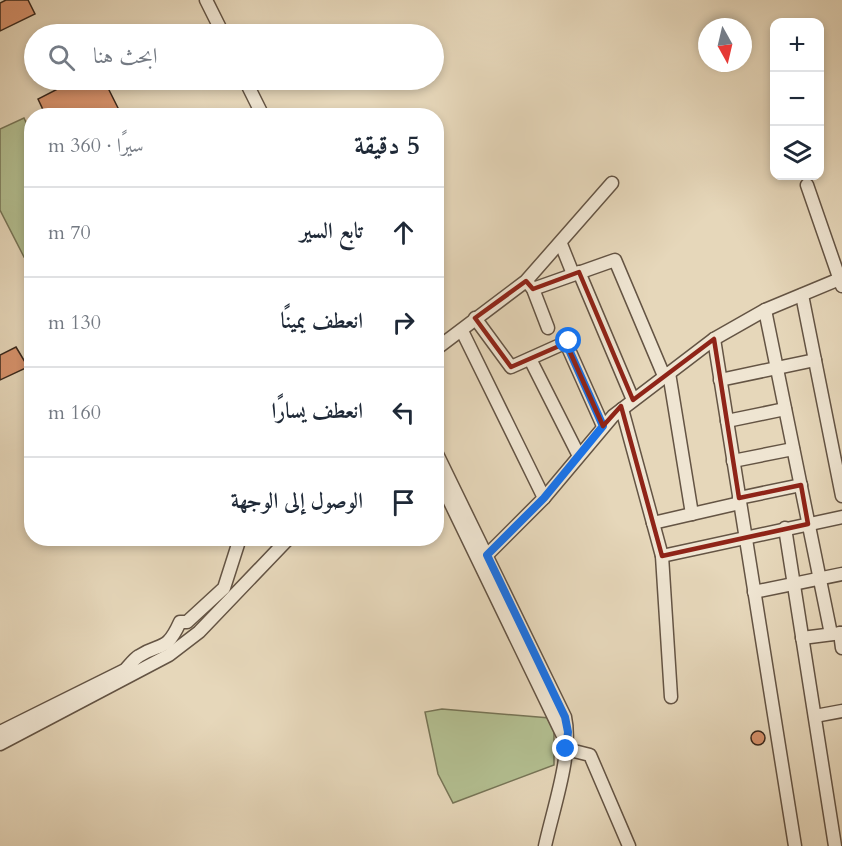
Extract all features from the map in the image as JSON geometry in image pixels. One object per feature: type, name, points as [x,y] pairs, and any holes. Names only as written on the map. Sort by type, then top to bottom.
[{"type":"street","points":[[206,0],[218,24]]},
{"type":"street","points":[[250,90],[259,108]]},
{"type":"street","points":[[529,285],[612,183]]},
{"type":"street","points":[[483,559],[544,498],[603,426],[633,400],[714,339],[765,310],[841,281],[807,185]]},
{"type":"street","points":[[561,244],[633,400]]},
{"type":"street","points":[[444,343],[476,318],[529,285],[615,260],[667,374],[692,514]]},
{"type":"street","points":[[529,285],[548,328]]},
{"type":"street","points":[[802,295],[842,496]]},
{"type":"street","points":[[765,310],[819,579],[842,648]]},
{"type":"street","points":[[476,318],[511,367],[567,342],[603,426]]},
{"type":"street","points":[[462,331],[544,498]]},
{"type":"street","points":[[714,339],[795,846]]},
{"type":"street","points":[[530,358],[578,454]]},
{"type":"street","points":[[720,380],[815,360]]},
{"type":"street","points":[[622,409],[662,556],[671,697]]},
{"type":"street","points":[[727,421],[785,410]]},
{"type":"street","points":[[733,461],[793,449]]},
{"type":"street","points":[[444,470],[558,721],[566,749],[545,846]]},
{"type":"street","points":[[653,523],[801,485]]},
{"type":"street","points":[[444,488],[483,559]]},
{"type":"street","points":[[662,556],[842,517]]},
{"type":"street","points":[[785,528],[835,846]]},
{"type":"street","points":[[0,732],[125,670],[140,656],[159,649],[169,642],[180,622],[188,622],[224,588],[237,546]]},
{"type":"street","points":[[0,744],[169,655],[199,632],[281,546]]},
{"type":"street","points":[[754,592],[842,574]]},
{"type":"street","points":[[802,638],[837,633]]},
{"type":"street","points":[[815,716],[842,711]]},
{"type":"street","points":[[566,749],[590,755],[629,846]]},
{"type":"highlighted area","points":[[579,272],[633,400],[714,339],[739,498],[801,485],[808,524],[662,556],[621,406],[603,426],[566,343],[511,367],[475,318],[526,281],[533,289]]},
{"type":"green space","points":[[24,118],[24,257],[0,210],[0,129]]},
{"type":"green space","points":[[442,709],[550,718],[554,727],[554,765],[453,803],[438,774],[425,712]]},
{"type":"building","points":[[6,0],[28,0],[35,14],[0,31],[0,3]]},
{"type":"building","points":[[56,90],[109,90],[118,108],[42,108],[38,99]]},
{"type":"building","points":[[16,347],[24,360],[24,369],[0,380],[0,355]]},
{"type":"building","points":[[758,731],[763,733],[765,738],[763,743],[758,745],[753,743],[751,738],[753,733]]},
{"type":"route","points":[[566,749],[568,732],[565,717],[487,555],[544,498],[603,426],[566,343],[569,341]]}]
